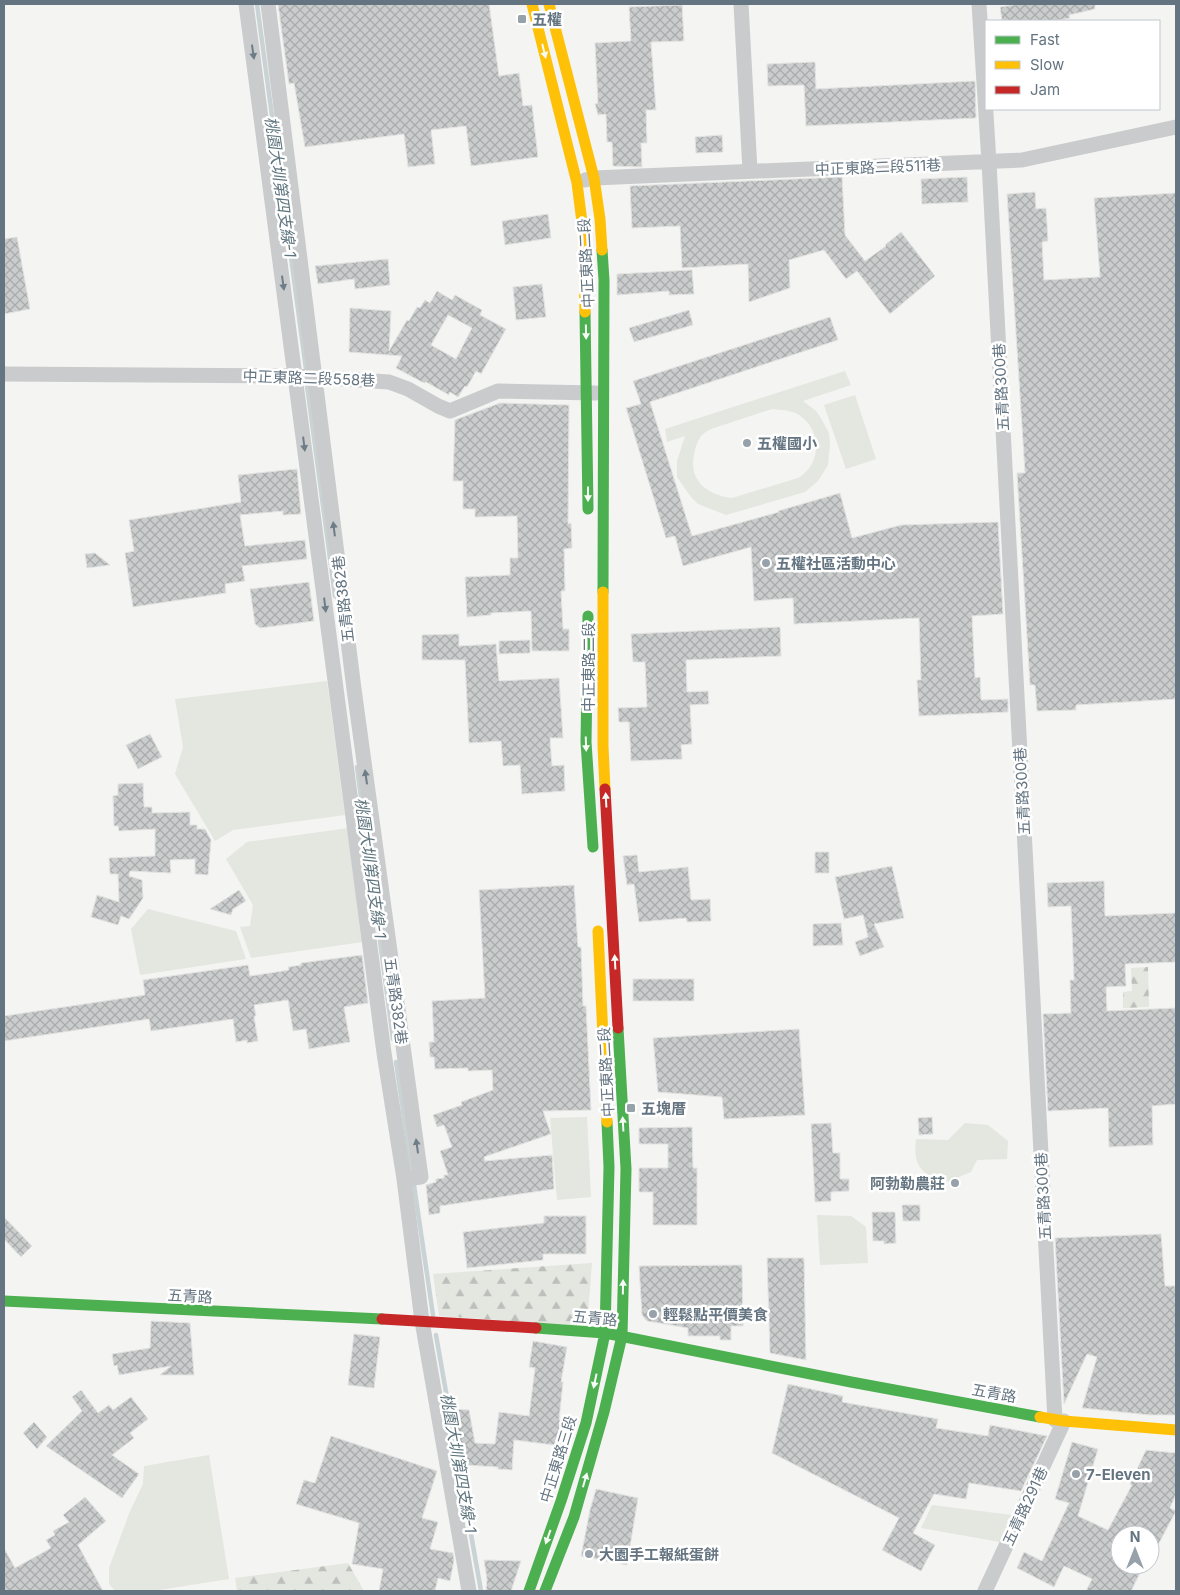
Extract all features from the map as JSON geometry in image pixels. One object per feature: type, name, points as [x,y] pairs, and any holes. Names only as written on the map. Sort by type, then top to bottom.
[{"type":"main road","name":"中正東路二段","points":[[532,4],[576,183],[583,230],[588,524]]},
{"type":"main road","name":"中正東路二段","points":[[549,4],[594,178],[600,219],[604,280],[603,746],[626,1169],[622,1336]]},
{"type":"main road","name":"中正東路二段","points":[[588,602],[586,742],[594,860]]},
{"type":"main road","name":"中正東路二段","points":[[598,919],[600,1004],[609,1167],[605,1333]]},
{"type":"main road","name":"五青路","points":[[4,1301],[422,1321],[605,1333],[1060,1421],[1176,1430]]},
{"type":"main road","name":"中正東路三段","points":[[529,1591],[561,1502],[586,1423],[605,1333]]},
{"type":"main road","name":"中正東路三段","points":[[544,1591],[574,1516],[604,1412],[622,1336]]},
{"type":"street","name":"五青路382巷","points":[[246,4],[384,1053],[404,1179],[422,1321],[469,1591]]},
{"type":"street","name":"五青路382巷","points":[[268,4],[355,698],[421,1176],[404,1179]]},
{"type":"street","points":[[741,4],[750,171]]},
{"type":"street","name":"五青路300巷","points":[[979,4],[985,99]]},
{"type":"street","name":"五青路300巷","points":[[986,110],[1060,1421]]},
{"type":"street","name":"中正東路二段511巷","points":[[576,183],[594,178],[1022,160],[1176,128]]},
{"type":"street","name":"中正東路二段558巷","points":[[4,374],[295,376],[389,382],[408,389],[450,411],[498,391],[604,393]]},
{"type":"street","name":"五青路291巷","points":[[985,1591],[1060,1421]]},
{"type":"green space","points":[[845,371],[851,385],[803,401],[816,411],[829,433],[828,465],[818,481],[805,492],[726,515],[698,504],[691,497],[677,477],[677,461],[685,436],[667,442],[665,429]],"holes":[[[772,409],[796,413],[807,421],[812,429],[815,438],[815,456],[806,472],[798,478],[732,498],[716,494],[702,486],[693,468],[695,451],[701,436],[711,429]]]},
{"type":"green space","points":[[855,395],[876,459],[846,469],[824,405]]},
{"type":"green space","points":[[327,681],[345,815],[233,830],[215,841],[175,774],[183,747],[175,699]]},
{"type":"green space","points":[[349,828],[363,942],[251,958],[240,927],[250,926],[253,905],[226,859],[247,842]]},
{"type":"green space","points":[[148,909],[236,931],[246,959],[140,975],[131,929]]},
{"type":"green space","points":[[1148,967],[1149,1007],[1123,1008],[1123,992],[1132,991],[1131,968]]},
{"type":"green space","points":[[587,1117],[591,1197],[557,1200],[550,1118]]},
{"type":"green space","points":[[965,1123],[988,1125],[1008,1141],[1007,1159],[977,1160],[971,1172],[941,1184],[923,1171],[917,1161],[916,1139],[948,1140]]},
{"type":"green space","points":[[817,1215],[851,1216],[866,1227],[868,1263],[820,1265]]},
{"type":"green space","points":[[592,1263],[587,1326],[439,1316],[433,1274]]},
{"type":"green space","points":[[209,1455],[229,1579],[153,1591],[115,1591],[109,1584],[109,1568],[130,1511],[143,1484],[144,1466]]},
{"type":"green space","points":[[932,1505],[1012,1515],[1000,1542],[921,1528]]},
{"type":"green space","points":[[348,1563],[364,1591],[237,1591],[235,1578]]},
{"type":"building","points":[[278,4],[489,4],[499,76],[519,73],[523,106],[532,105],[538,157],[471,166],[466,126],[431,130],[435,164],[408,167],[404,134],[305,147],[294,83],[289,84]]},
{"type":"building","points":[[1020,4],[1095,4],[1095,9],[1069,15],[1070,18],[1059,20],[1002,20],[1000,7]]},
{"type":"building","points":[[682,5],[684,41],[651,42],[656,110],[646,110],[647,143],[641,143],[642,167],[613,166],[612,142],[607,142],[606,114],[598,115],[595,104],[598,103],[595,43],[631,41],[629,7]]},
{"type":"building","points":[[815,62],[816,89],[975,81],[976,118],[806,126],[804,85],[768,86],[767,64]]},
{"type":"building","points":[[722,135],[723,152],[696,153],[695,137]]},
{"type":"building","points":[[842,177],[845,235],[865,261],[901,232],[935,276],[890,314],[857,271],[846,279],[824,250],[789,260],[790,288],[749,302],[748,264],[682,268],[680,226],[632,228],[630,186]]},
{"type":"building","points":[[967,177],[968,202],[922,204],[921,179]]},
{"type":"building","points":[[1035,192],[1036,209],[1046,208],[1048,241],[1042,242],[1044,280],[1100,277],[1094,198],[1176,193],[1176,699],[1076,705],[1076,710],[1037,711],[1035,685],[1030,685],[1017,473],[1025,473],[1007,194]]},
{"type":"building","points":[[548,214],[551,238],[505,245],[502,221]]},
{"type":"building","points":[[17,237],[30,309],[4,314],[4,239]]},
{"type":"building","points":[[388,259],[390,285],[355,289],[354,279],[318,284],[315,266]]},
{"type":"building","points":[[692,270],[694,294],[669,295],[669,291],[617,295],[617,274]]},
{"type":"building","points":[[542,284],[546,317],[516,320],[513,287]]},
{"type":"building","points":[[437,291],[452,300],[455,295],[482,310],[480,315],[506,329],[481,374],[476,371],[467,387],[465,386],[458,397],[450,392],[449,395],[396,368],[402,356],[349,352],[350,308],[391,311],[389,351],[417,307],[420,308],[425,300],[430,303]],"holes":[[[448,315],[472,328],[456,359],[431,345]]]},
{"type":"building","points":[[689,310],[693,325],[634,342],[629,328]]},
{"type":"building","points":[[830,317],[838,340],[650,402],[692,536],[840,493],[852,538],[901,525],[998,522],[1003,614],[972,616],[975,678],[980,677],[981,700],[1008,699],[1008,712],[919,716],[917,680],[921,680],[919,618],[794,624],[793,598],[754,601],[751,547],[683,566],[675,536],[666,538],[626,408],[641,404],[633,381]]},
{"type":"building","points":[[500,403],[569,405],[568,524],[571,523],[572,548],[564,549],[565,591],[561,591],[563,629],[569,629],[569,651],[532,651],[531,611],[491,613],[491,615],[467,617],[465,577],[510,575],[510,558],[518,558],[517,516],[475,517],[475,509],[463,509],[463,481],[453,481],[455,420]]},
{"type":"building","points":[[297,469],[301,514],[283,515],[283,511],[240,515],[245,546],[305,540],[307,559],[242,566],[245,581],[225,584],[226,593],[133,607],[125,553],[134,551],[129,520],[241,502],[238,475]]},
{"type":"building","points":[[95,553],[110,565],[87,568],[85,554]]},
{"type":"building","points":[[309,582],[314,621],[260,628],[255,624],[250,589]]},
{"type":"building","points":[[780,627],[781,656],[686,660],[687,692],[708,691],[709,704],[690,705],[692,744],[681,745],[682,759],[631,761],[629,722],[619,722],[618,708],[647,707],[645,662],[633,662],[631,634]]},
{"type":"building","points":[[459,634],[459,646],[496,644],[499,681],[559,678],[563,738],[550,738],[552,766],[564,765],[565,791],[522,794],[520,765],[503,766],[501,741],[469,743],[465,660],[422,660],[422,635]]},
{"type":"building","points":[[530,640],[530,653],[499,654],[499,641]]},
{"type":"building","points":[[150,734],[162,757],[138,769],[126,745]]},
{"type":"building","points":[[143,783],[144,807],[152,807],[152,813],[190,812],[190,825],[197,825],[197,829],[205,829],[211,840],[208,875],[195,874],[195,859],[170,860],[171,873],[130,871],[129,876],[142,880],[143,898],[129,919],[121,916],[118,925],[91,917],[97,895],[119,902],[118,874],[110,874],[109,858],[155,856],[155,829],[119,831],[118,826],[114,826],[113,796],[118,795],[118,784]]},
{"type":"building","points":[[815,852],[829,852],[829,873],[815,873]]},
{"type":"building","points":[[637,855],[639,872],[688,867],[691,900],[710,899],[711,921],[687,922],[686,918],[639,922],[634,884],[627,885],[623,856]]},
{"type":"building","points":[[892,866],[904,918],[874,924],[884,947],[860,956],[855,942],[868,937],[863,915],[844,919],[835,877]]},
{"type":"building","points":[[1104,881],[1105,916],[1176,913],[1176,962],[1125,964],[1126,986],[1106,987],[1107,1011],[1176,1008],[1176,1104],[1152,1106],[1153,1145],[1109,1147],[1108,1108],[1048,1111],[1043,1014],[1071,1013],[1070,980],[1074,980],[1071,906],[1048,907],[1047,883]]},
{"type":"building","points":[[574,885],[578,947],[581,947],[583,1006],[586,1006],[591,1110],[543,1111],[551,1134],[484,1157],[485,1161],[552,1155],[554,1189],[440,1206],[440,1213],[429,1215],[426,1185],[436,1182],[436,1179],[444,1178],[444,1175],[448,1175],[440,1151],[452,1147],[444,1125],[437,1127],[433,1115],[462,1105],[461,1102],[493,1090],[492,1070],[468,1071],[468,1068],[435,1069],[434,1057],[430,1057],[429,1042],[434,1042],[432,1001],[485,998],[479,890]]},
{"type":"building","points":[[239,890],[246,901],[233,909],[231,915],[210,909]]},
{"type":"building","points":[[841,923],[843,945],[813,946],[813,924]]},
{"type":"building","points":[[362,955],[368,1003],[344,1007],[350,1042],[309,1049],[306,1029],[293,1031],[288,1000],[254,1005],[258,1041],[247,1043],[247,1040],[236,1042],[233,1019],[151,1031],[149,1019],[4,1041],[4,1016],[145,995],[143,980],[248,965],[250,976],[289,970],[288,967],[301,965],[301,963]]},
{"type":"building","points":[[633,979],[694,979],[694,1001],[633,1001]]},
{"type":"building","points":[[799,1029],[805,1115],[724,1119],[722,1097],[658,1092],[653,1038]]},
{"type":"building","points":[[932,1117],[933,1134],[919,1135],[918,1118]]},
{"type":"building","points":[[831,1123],[833,1153],[840,1153],[840,1179],[849,1179],[849,1191],[831,1192],[831,1201],[815,1202],[811,1124]]},
{"type":"building","points":[[692,1127],[693,1168],[697,1168],[697,1225],[653,1225],[653,1192],[639,1192],[639,1168],[668,1168],[668,1144],[639,1144],[639,1128]]},
{"type":"building","points":[[902,1205],[920,1205],[920,1221],[903,1221]]},
{"type":"building","points":[[872,1212],[895,1212],[896,1243],[884,1244],[884,1241],[873,1241]]},
{"type":"building","points":[[544,1216],[586,1216],[586,1254],[543,1254],[543,1260],[467,1268],[463,1232],[544,1223]]},
{"type":"building","points":[[4,1217],[32,1246],[21,1257],[4,1239]]},
{"type":"building","points":[[1161,1234],[1165,1286],[1176,1286],[1176,1415],[1150,1415],[1082,1408],[1097,1357],[1087,1354],[1064,1404],[1055,1238]]},
{"type":"building","points":[[767,1258],[804,1258],[806,1360],[770,1353]]},
{"type":"building","points":[[742,1265],[743,1326],[731,1326],[731,1340],[720,1340],[720,1336],[688,1336],[688,1328],[647,1321],[642,1315],[639,1266]]},
{"type":"building","points":[[151,1321],[190,1323],[194,1375],[160,1375],[171,1366],[119,1375],[117,1365],[114,1366],[112,1354],[150,1348]]},
{"type":"building","points":[[354,1334],[380,1337],[374,1388],[348,1385]]},
{"type":"building","points":[[533,1341],[567,1347],[561,1382],[563,1382],[559,1420],[566,1421],[562,1446],[514,1440],[512,1470],[498,1469],[498,1467],[465,1465],[453,1409],[469,1410],[475,1443],[495,1444],[499,1412],[529,1416],[535,1368],[529,1367]]},
{"type":"building","points":[[788,1384],[843,1396],[842,1402],[938,1419],[936,1428],[988,1436],[990,1425],[1047,1436],[1021,1491],[969,1483],[966,1499],[934,1494],[913,1533],[935,1545],[921,1571],[882,1550],[899,1518],[772,1453]]},
{"type":"building","points":[[81,1390],[98,1413],[109,1405],[113,1410],[131,1397],[148,1419],[130,1433],[134,1438],[112,1455],[139,1474],[122,1498],[46,1446],[82,1411],[72,1397]]},
{"type":"building","points":[[34,1422],[47,1437],[37,1449],[23,1433]]},
{"type":"building","points":[[331,1436],[437,1471],[422,1518],[438,1522],[430,1549],[453,1553],[454,1560],[450,1581],[438,1578],[435,1591],[379,1591],[383,1569],[352,1564],[359,1523],[296,1504],[304,1480],[315,1483]]},
{"type":"building","points":[[1072,1442],[1098,1449],[1078,1516],[1108,1530],[1110,1526],[1110,1575],[1139,1575],[1131,1591],[1086,1591],[1092,1579],[1064,1566],[1054,1587],[1017,1568],[1024,1552],[1042,1561],[1069,1503],[1055,1499]]},
{"type":"building","points":[[1146,1450],[1176,1453],[1176,1494],[1170,1508],[1176,1511],[1160,1541],[1160,1525],[1111,1525],[1132,1485],[1130,1484]]},
{"type":"building","points":[[596,1489],[638,1498],[627,1565],[581,1556]]},
{"type":"building","points":[[85,1497],[106,1521],[78,1545],[103,1591],[4,1591],[4,1548],[15,1568],[51,1548],[46,1540],[55,1535],[53,1531],[69,1522],[63,1515]]},
{"type":"building","points":[[484,1560],[521,1561],[511,1591],[486,1591],[487,1579]]},
{"type":"waterway","name":"桃園大圳第四支線-1","points":[[257,4],[306,369]]},
{"type":"waterway","name":"桃園大圳第四支線-1","points":[[307,385],[335,596]]},
{"type":"waterway","name":"桃園大圳第四支線-1","points":[[357,767],[393,1039]]},
{"type":"waterway","name":"桃園大圳第四支線-1","points":[[396,1062],[433,1315]]},
{"type":"waterway","name":"桃園大圳第四支線-1","points":[[436,1335],[481,1591]]},
{"type":"traffic: fast","points":[[602,250],[604,280],[603,592]]},
{"type":"traffic: fast","points":[[585,312],[588,509]]},
{"type":"traffic: fast","points":[[588,616],[586,742],[593,847]]},
{"type":"traffic: fast","points":[[545,1591],[574,1517],[604,1412],[622,1336],[626,1169],[618,1028]]},
{"type":"traffic: fast","points":[[529,1591],[586,1423],[605,1333],[609,1167],[607,1122]]},
{"type":"traffic: fast","points":[[4,1301],[382,1319]]},
{"type":"traffic: fast","points":[[536,1328],[605,1333],[1040,1417]]},
{"type":"traffic: slow","points":[[532,4],[577,183],[583,230],[585,312]]},
{"type":"traffic: slow","points":[[549,4],[594,178],[602,250]]},
{"type":"traffic: slow","points":[[603,592],[603,746],[605,789]]},
{"type":"traffic: slow","points":[[598,931],[607,1122]]},
{"type":"traffic: slow","points":[[1040,1417],[1064,1421],[1176,1430]]},
{"type":"traffic: jam","points":[[605,789],[618,1028]]},
{"type":"traffic: jam","points":[[382,1319],[536,1328]]},
{"type":"place","name":"五權","points":[[522,19]]},
{"type":"place","name":"五權國小","points":[[747,443]]},
{"type":"place","name":"五權社區活動中心","points":[[766,563]]},
{"type":"place","name":"五塊厝","points":[[631,1108]]},
{"type":"place","name":"阿勃勒農莊","points":[[955,1183]]},
{"type":"place","name":"輕鬆點平價美食","points":[[653,1314]]},
{"type":"place","name":"7-Eleven","points":[[1076,1474]]},
{"type":"place","name":"大園手工報紙蛋餅","points":[[589,1554]]}]
